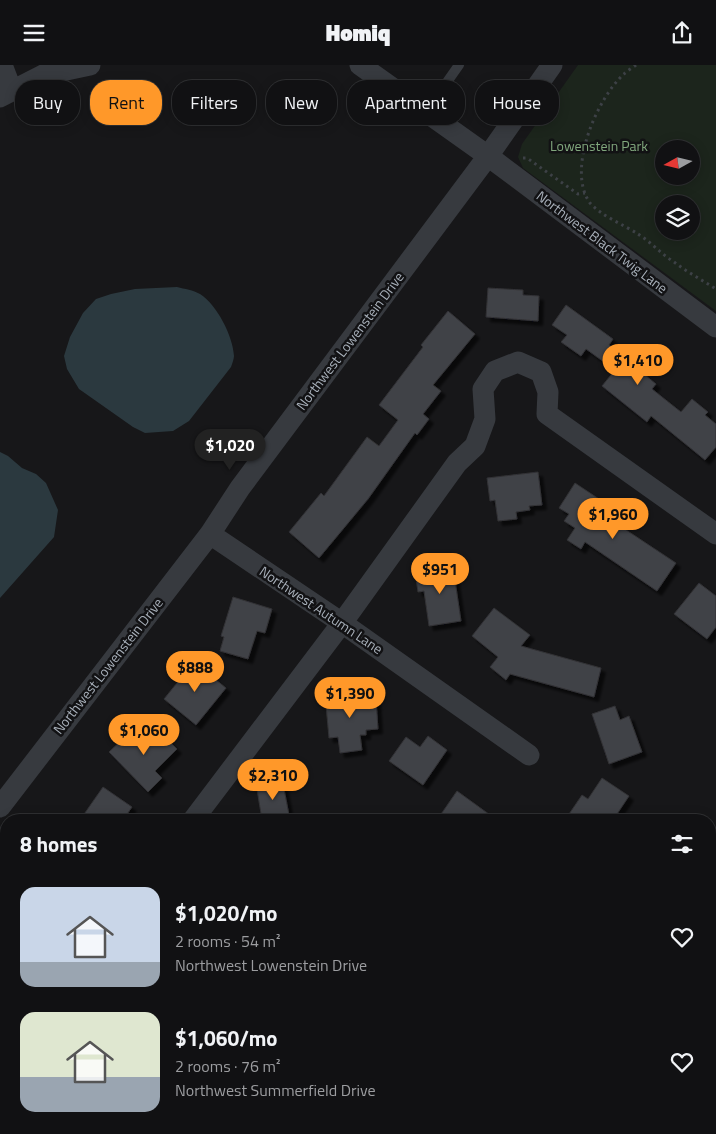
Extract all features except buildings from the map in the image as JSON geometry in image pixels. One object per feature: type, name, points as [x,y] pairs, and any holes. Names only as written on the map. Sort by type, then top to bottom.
[{"type":"street","points":[[2,65],[6,94],[43,75],[90,65]]},
{"type":"street","name":"Northwest Black Twig Lane","points":[[360,65],[381,80]]},
{"type":"street","name":"Northwest Lowenstein Drive","points":[[0,807],[210,535],[240,488],[488,156],[552,65]]},
{"type":"street","name":"Northwest Black Twig Lane","points":[[444,125],[716,327]]},
{"type":"street","points":[[198,814],[342,623],[457,463],[474,446],[485,419],[483,389],[495,371],[518,362],[541,372],[548,392],[547,414],[716,534]]},
{"type":"street","name":"Northwest Autumn Lane","points":[[210,535],[342,623],[529,755]]},
{"type":"lane","points":[[448,80],[459,65]]},
{"type":"path","points":[[636,65],[623,75],[614,86],[588,131],[581,167],[585,193],[590,203],[598,210],[640,235],[674,263],[716,289]]},
{"type":"path","points":[[519,159],[527,158],[578,194],[585,193]]},
{"type":"green space","name":"Lowenstein Park","points":[[578,65],[716,65],[716,311],[523,168],[518,157],[522,144],[535,125],[559,125],[559,92]]},
{"type":"shaded area","points":[[177,287],[200,294],[218,313],[231,339],[234,359],[231,367],[189,421],[173,431],[145,433],[133,427],[79,389],[67,369],[64,356],[70,337],[83,313],[96,299],[135,289]]},
{"type":"shaded area","points":[[0,452],[22,468],[36,474],[46,483],[58,510],[54,537],[0,598]]}]
